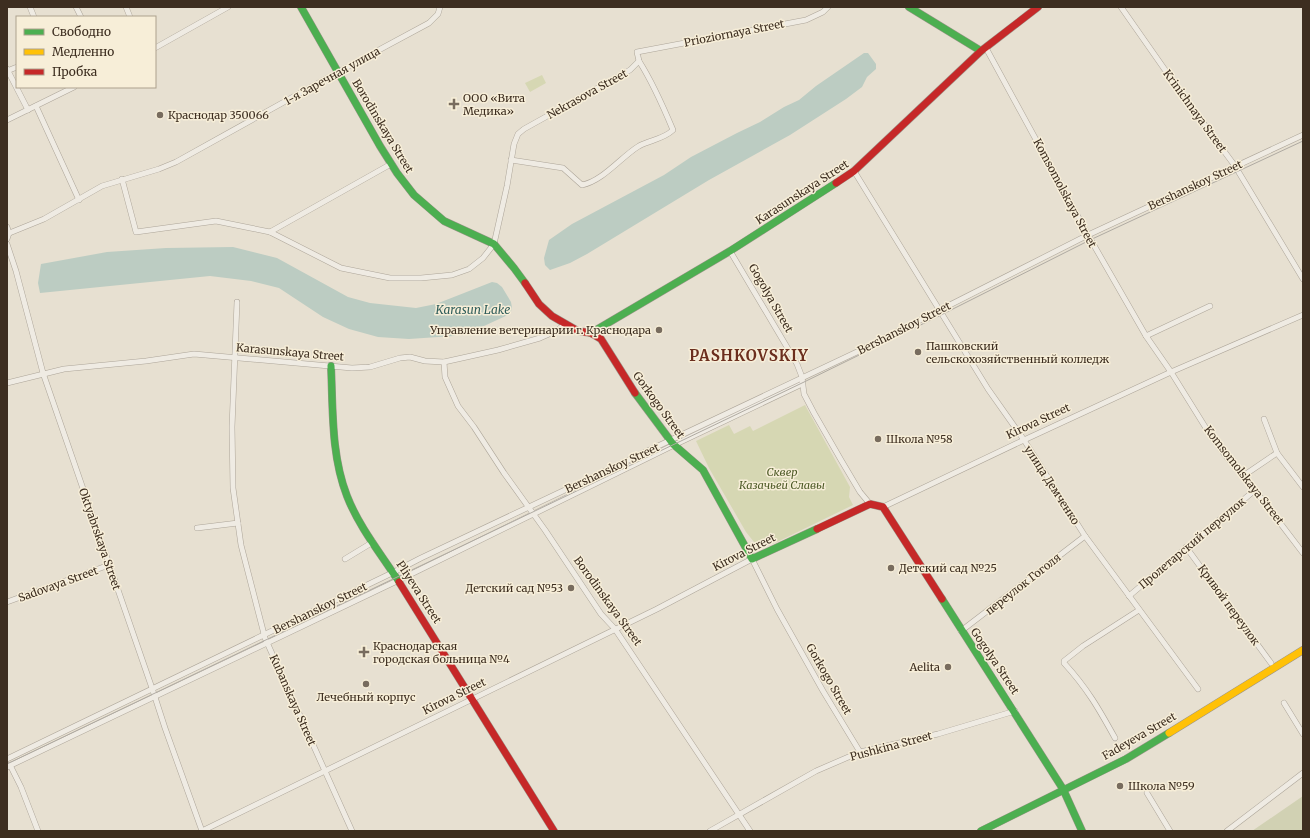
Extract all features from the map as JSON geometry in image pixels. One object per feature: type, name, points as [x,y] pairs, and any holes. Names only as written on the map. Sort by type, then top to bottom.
[{"type":"main road","name":"Borodinskaya Street","points":[[301,7],[391,164],[414,195],[444,221],[494,244]]},
{"type":"main road","points":[[908,7],[984,50]]},
{"type":"main road","name":"Karasunskaya Street","points":[[591,333],[730,251],[854,171],[984,50],[1038,7]]},
{"type":"main road","name":"Gorkogo Street","points":[[494,244],[514,268],[539,304],[552,316],[578,331],[591,333],[601,339],[633,390],[672,443],[703,470],[752,559]]},
{"type":"main road","name":"Pliyeva Street","points":[[331,366],[336,454],[342,482],[355,512],[474,699],[554,831]]},
{"type":"main road","points":[[870,504],[883,507]]},
{"type":"main road","name":"Kirova Street","points":[[752,559],[870,504]]},
{"type":"main road","name":"Gogolya Street","points":[[883,507],[961,631],[1015,711],[1063,789],[1082,831]]},
{"type":"main road","name":"Fadeyeva Street","points":[[981,831],[1126,759],[1303,650]]},
{"type":"street","points":[[76,7],[80,16]]},
{"type":"street","points":[[126,7],[128,16]]},
{"type":"street","points":[[156,47],[228,7]]},
{"type":"street","name":"1-я Заречная улица","points":[[8,234],[44,219],[102,186],[159,169],[176,162],[429,23],[438,14],[440,7]]},
{"type":"street","name":"Prioziornaya Street","points":[[639,61],[637,52],[806,20],[823,12],[828,7]]},
{"type":"street","name":"Krinichnaya Street","points":[[1121,7],[1184,97],[1235,166],[1303,279]]},
{"type":"street","name":"Komsomolskaya Street","points":[[984,50],[1146,336],[1171,372],[1209,433],[1303,553]]},
{"type":"street","points":[[122,179],[136,232],[216,221],[270,232],[341,268],[390,278],[422,278],[452,275],[469,269],[483,258],[494,244],[512,160],[563,168],[582,184],[586,184],[600,176],[640,146],[668,135],[673,130],[653,84],[639,61]]},
{"type":"street","name":"Nekrasova Street","points":[[512,160],[514,144],[518,134],[524,129],[630,70],[639,61]]},
{"type":"street","points":[[7,70],[16,87]]},
{"type":"street","points":[[16,88],[28,110]]},
{"type":"street","points":[[7,120],[72,88]]},
{"type":"street","points":[[36,106],[79,200]]},
{"type":"street","name":"Bershanskoy Street","points":[[8,766],[399,580],[1088,235],[1303,135]]},
{"type":"street","points":[[270,232],[391,164]]},
{"type":"street","name":"улица Демченко","points":[[854,171],[988,389],[1024,440],[1085,536],[1198,689]]},
{"type":"street","points":[[7,227],[7,239]]},
{"type":"street","name":"Oktyabrskaya Street","points":[[7,244],[16,271],[43,373],[202,831]]},
{"type":"street","name":"Gogolya Street","points":[[730,251],[797,364],[802,377],[804,394],[809,404],[860,492],[870,504]]},
{"type":"street","name":"Kubanskaya Street","points":[[237,302],[232,434],[233,488],[242,545],[267,642],[352,831]]},
{"type":"street","points":[[1146,336],[1210,306]]},
{"type":"street","name":"Kirova Street","points":[[883,507],[1171,372],[1303,315]]},
{"type":"street","name":"Karasunskaya Street","points":[[7,384],[43,373],[64,369],[146,361],[194,354],[352,368],[370,367],[400,358],[410,357],[424,361],[444,362],[498,350],[540,338],[558,330],[565,324]]},
{"type":"street","name":"Borodinskaya Street","points":[[444,362],[445,377],[458,406],[474,427],[601,614],[615,629],[750,831]]},
{"type":"street","name":"Bershanskoy Street","points":[[7,759],[529,507],[802,384]]},
{"type":"street","points":[[1264,419],[1277,452],[1303,487]]},
{"type":"street","points":[[1244,476],[1277,452]]},
{"type":"street","name":"Пролетарский переулок","points":[[1129,596],[1255,490]]},
{"type":"street","points":[[197,528],[238,523]]},
{"type":"street","name":"переулок Гоголя","points":[[961,631],[1085,536]]},
{"type":"street","points":[[345,559],[373,542]]},
{"type":"street","name":"Кривой переулок","points":[[1186,547],[1272,663]]},
{"type":"street","name":"Kirova Street","points":[[202,831],[697,589],[752,559]]},
{"type":"street","name":"Gorkogo Street","points":[[752,559],[789,630],[860,752]]},
{"type":"street","name":"Sadovaya Street","points":[[7,602],[109,565]]},
{"type":"street","points":[[1115,738],[1093,698],[1079,679],[1064,663],[1064,661],[1083,646],[1139,610]]},
{"type":"street","points":[[1284,703],[1303,734]]},
{"type":"street","name":"Pushkina Street","points":[[710,831],[816,771],[860,752],[938,734],[1015,711]]},
{"type":"street","points":[[8,766],[21,787],[38,831]]},
{"type":"street","points":[[1227,831],[1303,773]]},
{"type":"street","points":[[1147,793],[1170,831]]},
{"type":"green space","points":[[542,75],[546,83],[530,92],[525,83]]},
{"type":"green space","name":"Сквер Казачьей Славы","points":[[805,405],[850,487],[849,497],[853,505],[775,543],[762,546],[754,542],[746,532],[709,468],[696,441],[729,425],[734,434],[750,426],[753,431]]},
{"type":"green space","points":[[1303,796],[1303,831],[1252,831]]},
{"type":"water","points":[[864,53],[868,53],[876,64],[876,69],[867,77],[862,87],[846,99],[790,135],[709,180],[587,254],[570,263],[550,270],[545,265],[544,258],[549,240],[572,224],[664,175],[691,157],[760,122],[784,107],[799,100],[816,86]]},
{"type":"water","name":"Karasun Lake","points":[[233,247],[277,258],[348,297],[370,303],[416,308],[436,304],[492,282],[497,283],[502,287],[511,302],[512,308],[510,314],[484,326],[453,336],[409,339],[378,337],[349,329],[323,317],[279,288],[251,281],[210,276],[40,293],[38,283],[41,264],[107,252],[166,248]]},
{"type":"tram line","points":[[7,764],[802,383],[1090,240],[1303,141]]},
{"type":"traffic: fast","points":[[301,7],[380,146],[397,173],[414,195],[444,221],[494,244],[525,283]]},
{"type":"traffic: fast","points":[[909,7],[981,51]]},
{"type":"traffic: fast","points":[[591,333],[730,251],[836,183]]},
{"type":"traffic: fast","points":[[331,366],[335,448],[347,496],[358,519],[399,582]]},
{"type":"traffic: fast","points":[[635,393],[673,444],[703,470],[752,559],[817,529]]},
{"type":"traffic: fast","points":[[942,599],[1063,789],[1082,831]]},
{"type":"traffic: fast","points":[[981,831],[1126,759],[1169,733]]},
{"type":"traffic: slow","points":[[1169,733],[1303,650]]},
{"type":"traffic: jam","points":[[836,183],[854,171],[981,51],[1038,7]]},
{"type":"traffic: jam","points":[[525,283],[539,304],[552,316],[578,331],[591,333],[601,339],[635,393]]},
{"type":"traffic: jam","points":[[817,529],[870,504],[883,507],[942,599]]},
{"type":"traffic: jam","points":[[399,582],[554,831]]},
{"type":"place","name":"ООО «Вита Медика»","points":[[454,104]]},
{"type":"place","name":"Краснодар 350066","points":[[160,115]]},
{"type":"place","name":"Управление ветеринарии г. Краснодара","points":[[659,330]]},
{"type":"place","name":"Пашковский сельскохозяйственный колледж","points":[[918,352]]},
{"type":"place","name":"Школа №58","points":[[878,439]]},
{"type":"place","name":"Детский сад №25","points":[[891,568]]},
{"type":"place","name":"Детский сад №53","points":[[571,588]]},
{"type":"place","name":"Краснодарская городская больница №4","points":[[364,652]]},
{"type":"place","name":"Aelita","points":[[948,667]]},
{"type":"place","name":"Лечебный корпус","points":[[366,684]]},
{"type":"place","name":"Школа №59","points":[[1120,786]]},
{"type":"district","name":"PASHKOVSKIY","points":[[749,356]]}]
